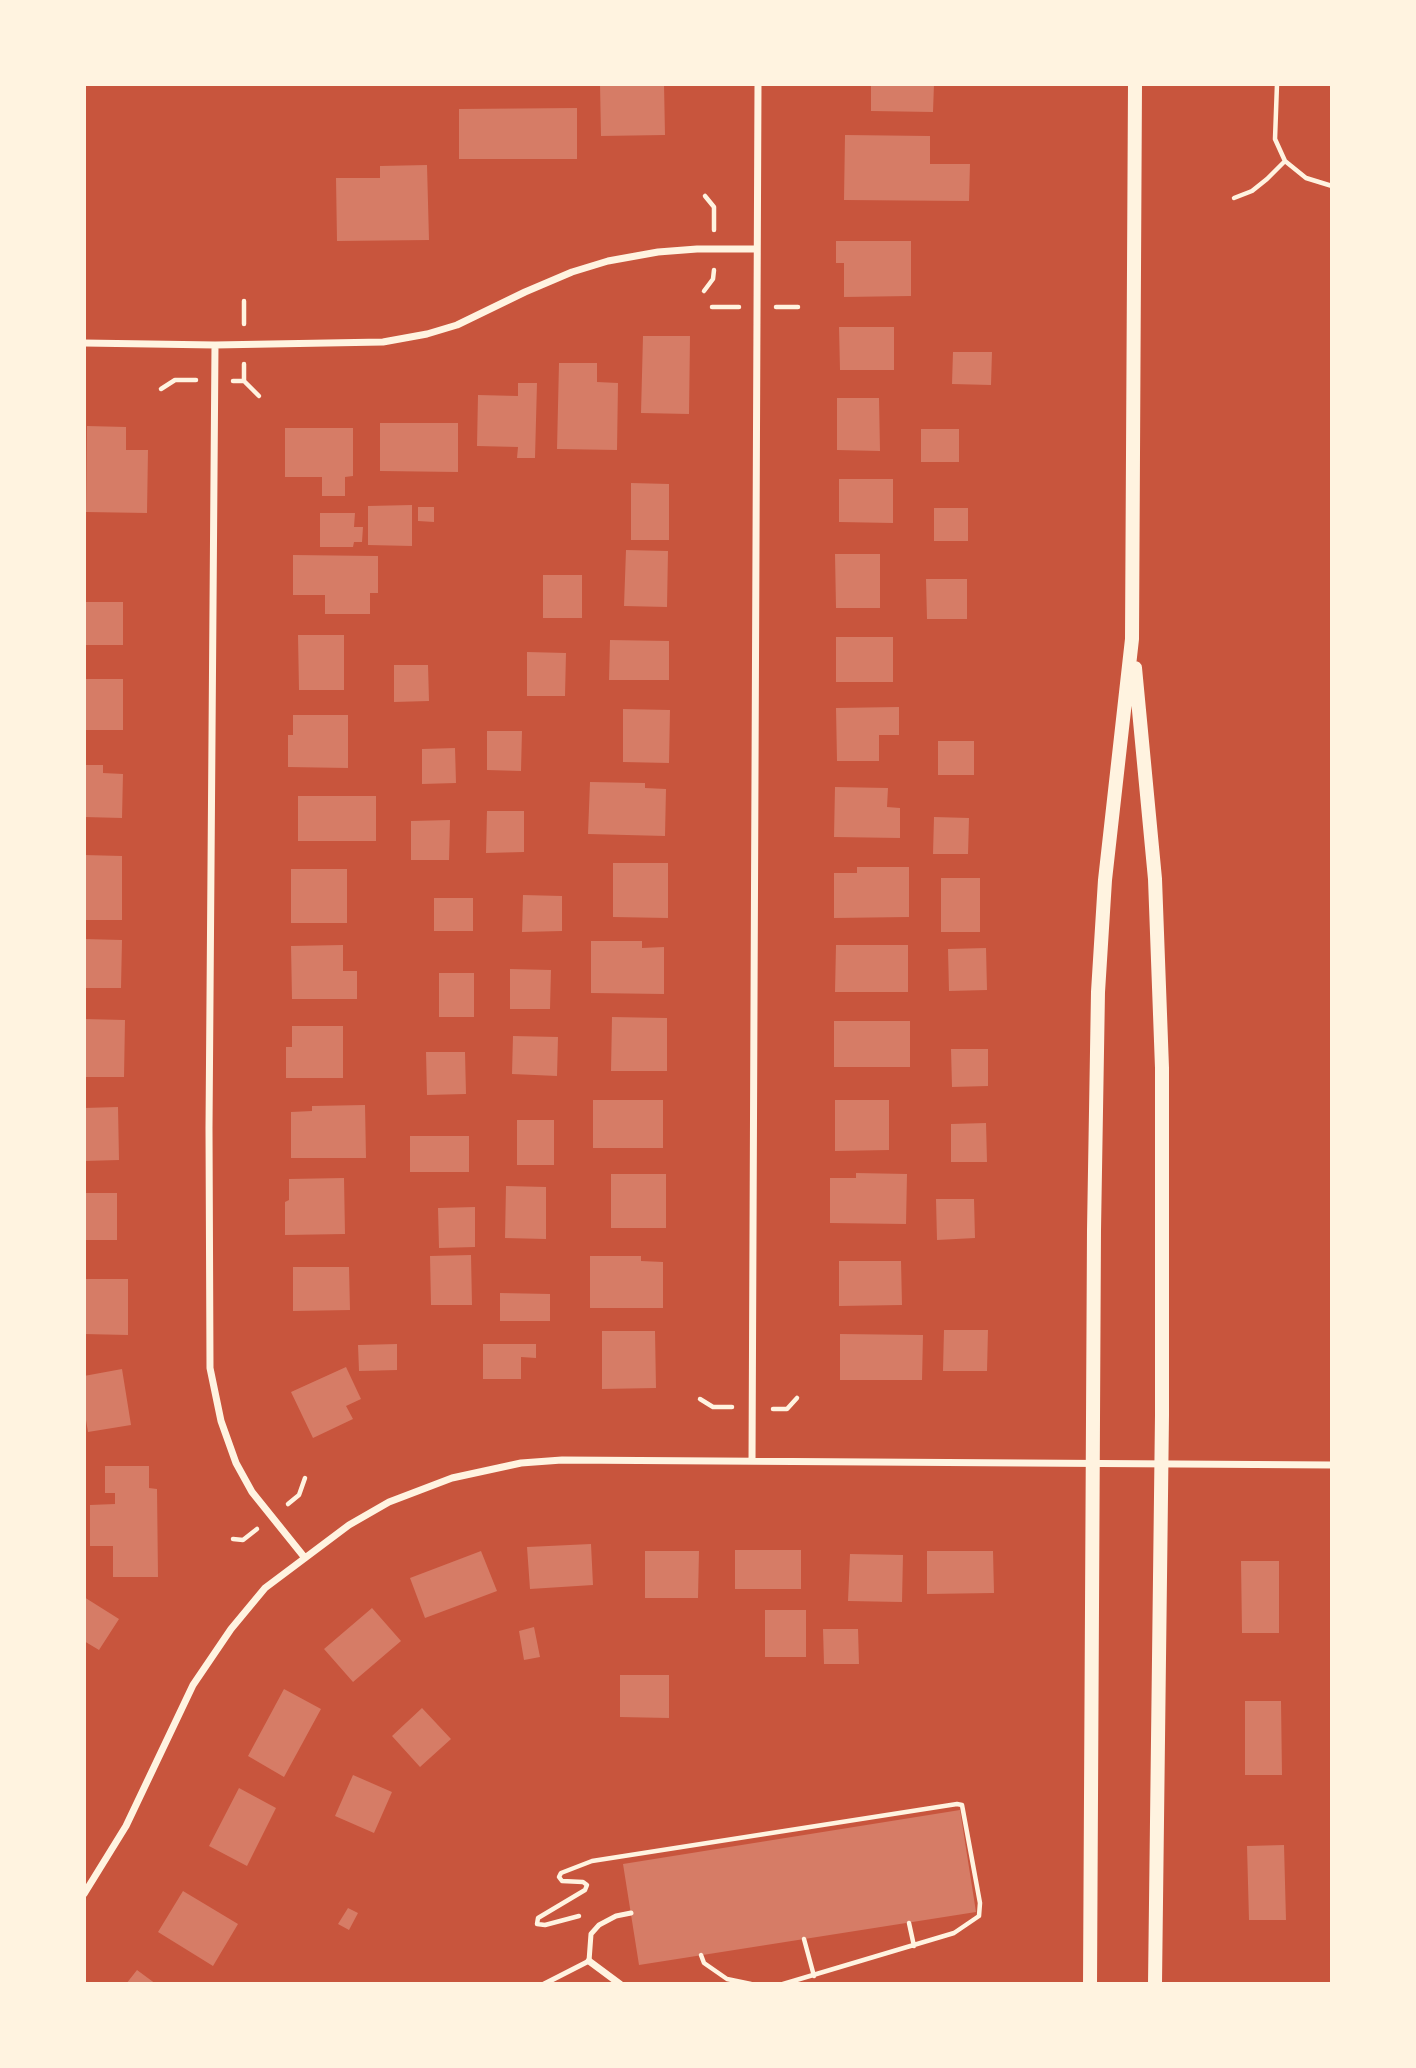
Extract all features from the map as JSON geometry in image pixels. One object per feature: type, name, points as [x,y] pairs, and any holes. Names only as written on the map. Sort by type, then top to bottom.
[{"type":"main road","points":[[1135,84],[1132,639],[1155,879],[1162,1068],[1155,1984]]},
{"type":"main road","points":[[1090,1984],[1098,992],[1105,880],[1132,639]]},
{"type":"street","points":[[752,1461],[758,84]]},
{"type":"street","points":[[84,344],[383,342],[457,325],[572,272],[608,261],[658,252],[757,249]]},
{"type":"street","points":[[215,345],[209,1127],[210,1368],[220,1421],[236,1463],[252,1492],[305,1558]]},
{"type":"street","points":[[84,1894],[126,1826],[193,1685],[231,1629],[265,1588],[349,1525],[389,1502],[463,1476],[521,1464],[562,1460],[1332,1465]]},
{"type":"street","points":[[589,1961],[620,1984]]},
{"type":"lane","points":[[544,1984],[589,1961],[591,1934],[599,1925],[616,1916],[631,1913]]},
{"type":"path","points":[[1277,84],[1275,139],[1285,161],[1306,178],[1332,186]]},
{"type":"path","points":[[1234,198],[1252,191],[1285,161]]},
{"type":"path","points":[[599,1925],[581,1915],[545,1925],[537,1924],[538,1918],[586,1890],[587,1885],[583,1882],[562,1881],[559,1877],[561,1872],[592,1861],[619,1856],[962,1805],[980,1903],[979,1916],[954,1933],[783,1984]]},
{"type":"path","points":[[909,1923],[914,1946]]},
{"type":"path","points":[[804,1939],[814,1976]]},
{"type":"path","points":[[701,1955],[704,1963],[727,1979],[751,1984]]},
{"type":"building","points":[[600,84],[664,84],[665,135],[601,136]]},
{"type":"building","points":[[871,84],[934,84],[933,112],[871,111]]},
{"type":"building","points":[[577,108],[577,159],[459,159],[459,109]]},
{"type":"building","points":[[845,135],[930,136],[930,164],[970,164],[969,201],[844,200]]},
{"type":"building","points":[[427,165],[429,240],[337,241],[336,178],[380,178],[380,166]]},
{"type":"building","points":[[836,241],[911,241],[911,296],[844,297],[844,263],[836,263]]},
{"type":"building","points":[[839,327],[894,327],[894,370],[840,370]]},
{"type":"building","points":[[643,336],[690,336],[689,414],[641,413]]},
{"type":"building","points":[[953,352],[992,352],[991,385],[952,384]]},
{"type":"building","points":[[559,363],[597,363],[597,382],[618,383],[617,450],[557,449]]},
{"type":"building","points":[[518,383],[537,383],[535,458],[517,458],[518,447],[477,446],[478,395],[518,396]]},
{"type":"building","points":[[837,398],[879,398],[880,451],[837,450]]},
{"type":"building","points":[[380,423],[458,423],[458,472],[380,471]]},
{"type":"building","points":[[87,426],[126,427],[126,450],[148,450],[147,513],[86,512]]},
{"type":"building","points":[[285,428],[353,428],[353,476],[345,477],[345,496],[322,496],[322,477],[285,477]]},
{"type":"building","points":[[921,429],[959,429],[959,462],[921,462]]},
{"type":"building","points":[[839,479],[893,479],[893,523],[839,522]]},
{"type":"building","points":[[631,483],[669,484],[669,540],[631,540]]},
{"type":"building","points":[[412,505],[412,546],[368,545],[368,506]]},
{"type":"building","points":[[418,507],[434,507],[434,522],[418,521]]},
{"type":"building","points":[[934,508],[968,508],[968,541],[934,541]]},
{"type":"building","points":[[320,513],[355,513],[354,527],[363,527],[362,542],[354,542],[353,547],[320,547]]},
{"type":"building","points":[[626,550],[668,551],[667,607],[624,606]]},
{"type":"building","points":[[835,554],[880,554],[880,608],[836,608]]},
{"type":"building","points":[[293,555],[378,556],[378,593],[370,593],[370,614],[325,614],[325,595],[293,595]]},
{"type":"building","points":[[543,575],[582,575],[582,618],[543,618]]},
{"type":"building","points":[[926,579],[967,579],[967,619],[927,619]]},
{"type":"building","points":[[84,602],[123,602],[123,645],[84,645]]},
{"type":"building","points":[[298,635],[344,635],[344,690],[299,690]]},
{"type":"building","points":[[836,637],[893,637],[893,682],[836,682]]},
{"type":"building","points":[[610,640],[669,641],[669,680],[609,680]]},
{"type":"building","points":[[527,652],[566,653],[565,696],[527,696]]},
{"type":"building","points":[[394,665],[428,665],[429,701],[394,702]]},
{"type":"building","points":[[84,679],[123,679],[123,730],[84,730]]},
{"type":"building","points":[[899,707],[899,735],[879,735],[879,761],[837,761],[836,708]]},
{"type":"building","points":[[623,709],[670,710],[669,763],[623,762]]},
{"type":"building","points":[[293,715],[348,715],[348,768],[288,767],[288,735],[293,735]]},
{"type":"building","points":[[487,731],[522,731],[521,771],[487,770]]},
{"type":"building","points":[[938,741],[974,741],[974,775],[938,775]]},
{"type":"building","points":[[455,748],[456,783],[422,784],[422,749]]},
{"type":"building","points":[[84,765],[103,765],[103,773],[123,774],[122,818],[84,817]]},
{"type":"building","points":[[590,782],[645,783],[645,788],[666,789],[665,836],[588,834]]},
{"type":"building","points":[[835,787],[888,788],[887,807],[900,808],[900,838],[834,837]]},
{"type":"building","points":[[298,796],[376,796],[376,841],[298,841]]},
{"type":"building","points":[[487,811],[524,811],[524,852],[486,853]]},
{"type":"building","points":[[934,817],[969,818],[968,854],[933,854]]},
{"type":"building","points":[[450,820],[449,860],[411,860],[411,821]]},
{"type":"building","points":[[84,855],[122,856],[122,920],[84,920]]},
{"type":"building","points":[[613,863],[668,863],[668,918],[613,917]]},
{"type":"building","points":[[857,867],[909,867],[909,917],[834,918],[834,873],[857,873]]},
{"type":"building","points":[[291,869],[347,869],[347,923],[291,923]]},
{"type":"building","points":[[941,878],[980,878],[980,932],[941,932]]},
{"type":"building","points":[[523,895],[562,896],[562,931],[522,932]]},
{"type":"building","points":[[434,898],[473,898],[473,931],[434,931]]},
{"type":"building","points":[[84,939],[122,940],[121,988],[84,988]]},
{"type":"building","points":[[591,941],[642,941],[642,948],[664,947],[664,994],[591,993]]},
{"type":"building","points":[[343,945],[343,971],[357,971],[357,999],[292,999],[291,946]]},
{"type":"building","points":[[836,945],[908,945],[908,992],[835,992]]},
{"type":"building","points":[[986,948],[987,990],[949,991],[948,949]]},
{"type":"building","points":[[510,969],[551,970],[550,1009],[510,1009]]},
{"type":"building","points":[[439,973],[474,973],[474,1017],[439,1017]]},
{"type":"building","points":[[612,1017],[667,1018],[667,1071],[611,1071]]},
{"type":"building","points":[[84,1019],[125,1020],[124,1077],[84,1077]]},
{"type":"building","points":[[834,1021],[910,1021],[910,1067],[834,1067]]},
{"type":"building","points":[[292,1026],[343,1026],[343,1078],[286,1078],[286,1047],[292,1047]]},
{"type":"building","points":[[513,1036],[558,1037],[557,1076],[512,1074]]},
{"type":"building","points":[[951,1049],[988,1049],[988,1086],[952,1087]]},
{"type":"building","points":[[426,1052],[465,1052],[466,1094],[427,1095]]},
{"type":"building","points":[[593,1100],[663,1100],[663,1148],[593,1148]]},
{"type":"building","points":[[835,1100],[889,1100],[889,1150],[835,1151]]},
{"type":"building","points":[[365,1105],[366,1158],[291,1158],[291,1112],[312,1111],[312,1106]]},
{"type":"building","points":[[118,1107],[119,1160],[84,1161],[84,1108]]},
{"type":"building","points":[[517,1120],[554,1120],[554,1165],[517,1165]]},
{"type":"building","points":[[986,1123],[987,1162],[951,1162],[951,1124]]},
{"type":"building","points":[[410,1136],[469,1136],[469,1172],[410,1172]]},
{"type":"building","points":[[856,1173],[907,1174],[906,1224],[830,1223],[830,1178],[856,1178]]},
{"type":"building","points":[[611,1174],[666,1174],[666,1228],[611,1228]]},
{"type":"building","points":[[344,1178],[345,1234],[285,1235],[285,1202],[289,1200],[289,1179]]},
{"type":"building","points":[[506,1186],[546,1187],[546,1239],[505,1238]]},
{"type":"building","points":[[84,1193],[117,1193],[117,1240],[84,1240]]},
{"type":"building","points":[[936,1199],[974,1199],[975,1238],[937,1240]]},
{"type":"building","points":[[475,1207],[475,1247],[439,1248],[438,1208]]},
{"type":"building","points":[[471,1255],[472,1305],[431,1305],[430,1256]]},
{"type":"building","points":[[590,1256],[641,1256],[641,1261],[663,1262],[663,1308],[590,1308]]},
{"type":"building","points":[[839,1261],[901,1261],[902,1305],[839,1306]]},
{"type":"building","points":[[293,1267],[349,1267],[350,1310],[293,1311]]},
{"type":"building","points":[[84,1279],[128,1279],[128,1335],[84,1334]]},
{"type":"building","points":[[500,1293],[550,1294],[550,1321],[500,1321]]},
{"type":"building","points":[[944,1330],[988,1330],[987,1371],[943,1371]]},
{"type":"building","points":[[602,1331],[655,1331],[656,1388],[602,1389]]},
{"type":"building","points":[[840,1334],[923,1335],[922,1380],[840,1380]]},
{"type":"building","points":[[397,1344],[397,1370],[359,1371],[358,1345]]},
{"type":"building","points":[[483,1344],[536,1344],[536,1358],[521,1357],[521,1379],[483,1379]]},
{"type":"building","points":[[346,1367],[361,1399],[346,1406],[353,1419],[313,1438],[291,1392]]},
{"type":"building","points":[[122,1369],[131,1425],[88,1432],[84,1408],[84,1376]]},
{"type":"building","points":[[105,1466],[149,1466],[149,1488],[157,1489],[158,1577],[113,1577],[113,1546],[90,1546],[90,1505],[115,1504],[115,1493],[105,1493]]},
{"type":"building","points":[[591,1544],[593,1585],[530,1589],[527,1547]]},
{"type":"building","points":[[735,1550],[801,1550],[801,1589],[735,1589]]},
{"type":"building","points":[[481,1551],[497,1591],[425,1618],[410,1578]]},
{"type":"building","points":[[645,1551],[699,1551],[698,1598],[645,1598]]},
{"type":"building","points":[[927,1551],[993,1551],[994,1593],[927,1594]]},
{"type":"building","points":[[850,1554],[903,1555],[902,1602],[848,1601]]},
{"type":"building","points":[[1241,1561],[1279,1561],[1279,1633],[1242,1633]]},
{"type":"building","points":[[84,1597],[119,1619],[99,1650],[84,1641]]},
{"type":"building","points":[[372,1608],[401,1641],[353,1682],[324,1649]]},
{"type":"building","points":[[765,1610],[806,1610],[806,1657],[765,1657]]},
{"type":"building","points":[[534,1627],[540,1657],[524,1660],[519,1631]]},
{"type":"building","points":[[823,1629],[858,1629],[859,1664],[824,1664]]},
{"type":"building","points":[[620,1675],[669,1675],[669,1718],[620,1717]]},
{"type":"building","points":[[284,1689],[321,1709],[284,1777],[248,1756]]},
{"type":"building","points":[[1245,1701],[1281,1701],[1282,1775],[1245,1775]]},
{"type":"building","points":[[422,1708],[451,1739],[420,1767],[392,1736]]},
{"type":"building","points":[[353,1775],[392,1792],[374,1833],[335,1816]]},
{"type":"building","points":[[239,1788],[276,1808],[247,1866],[209,1846]]},
{"type":"building","points":[[960,1810],[976,1912],[639,1965],[623,1864]]},
{"type":"building","points":[[1284,1845],[1286,1920],[1249,1920],[1247,1846]]},
{"type":"building","points":[[183,1891],[238,1924],[213,1966],[158,1932]]},
{"type":"building","points":[[348,1908],[358,1913],[349,1930],[338,1924]]},
{"type":"building","points":[[137,1970],[156,1984],[126,1984]]}]
